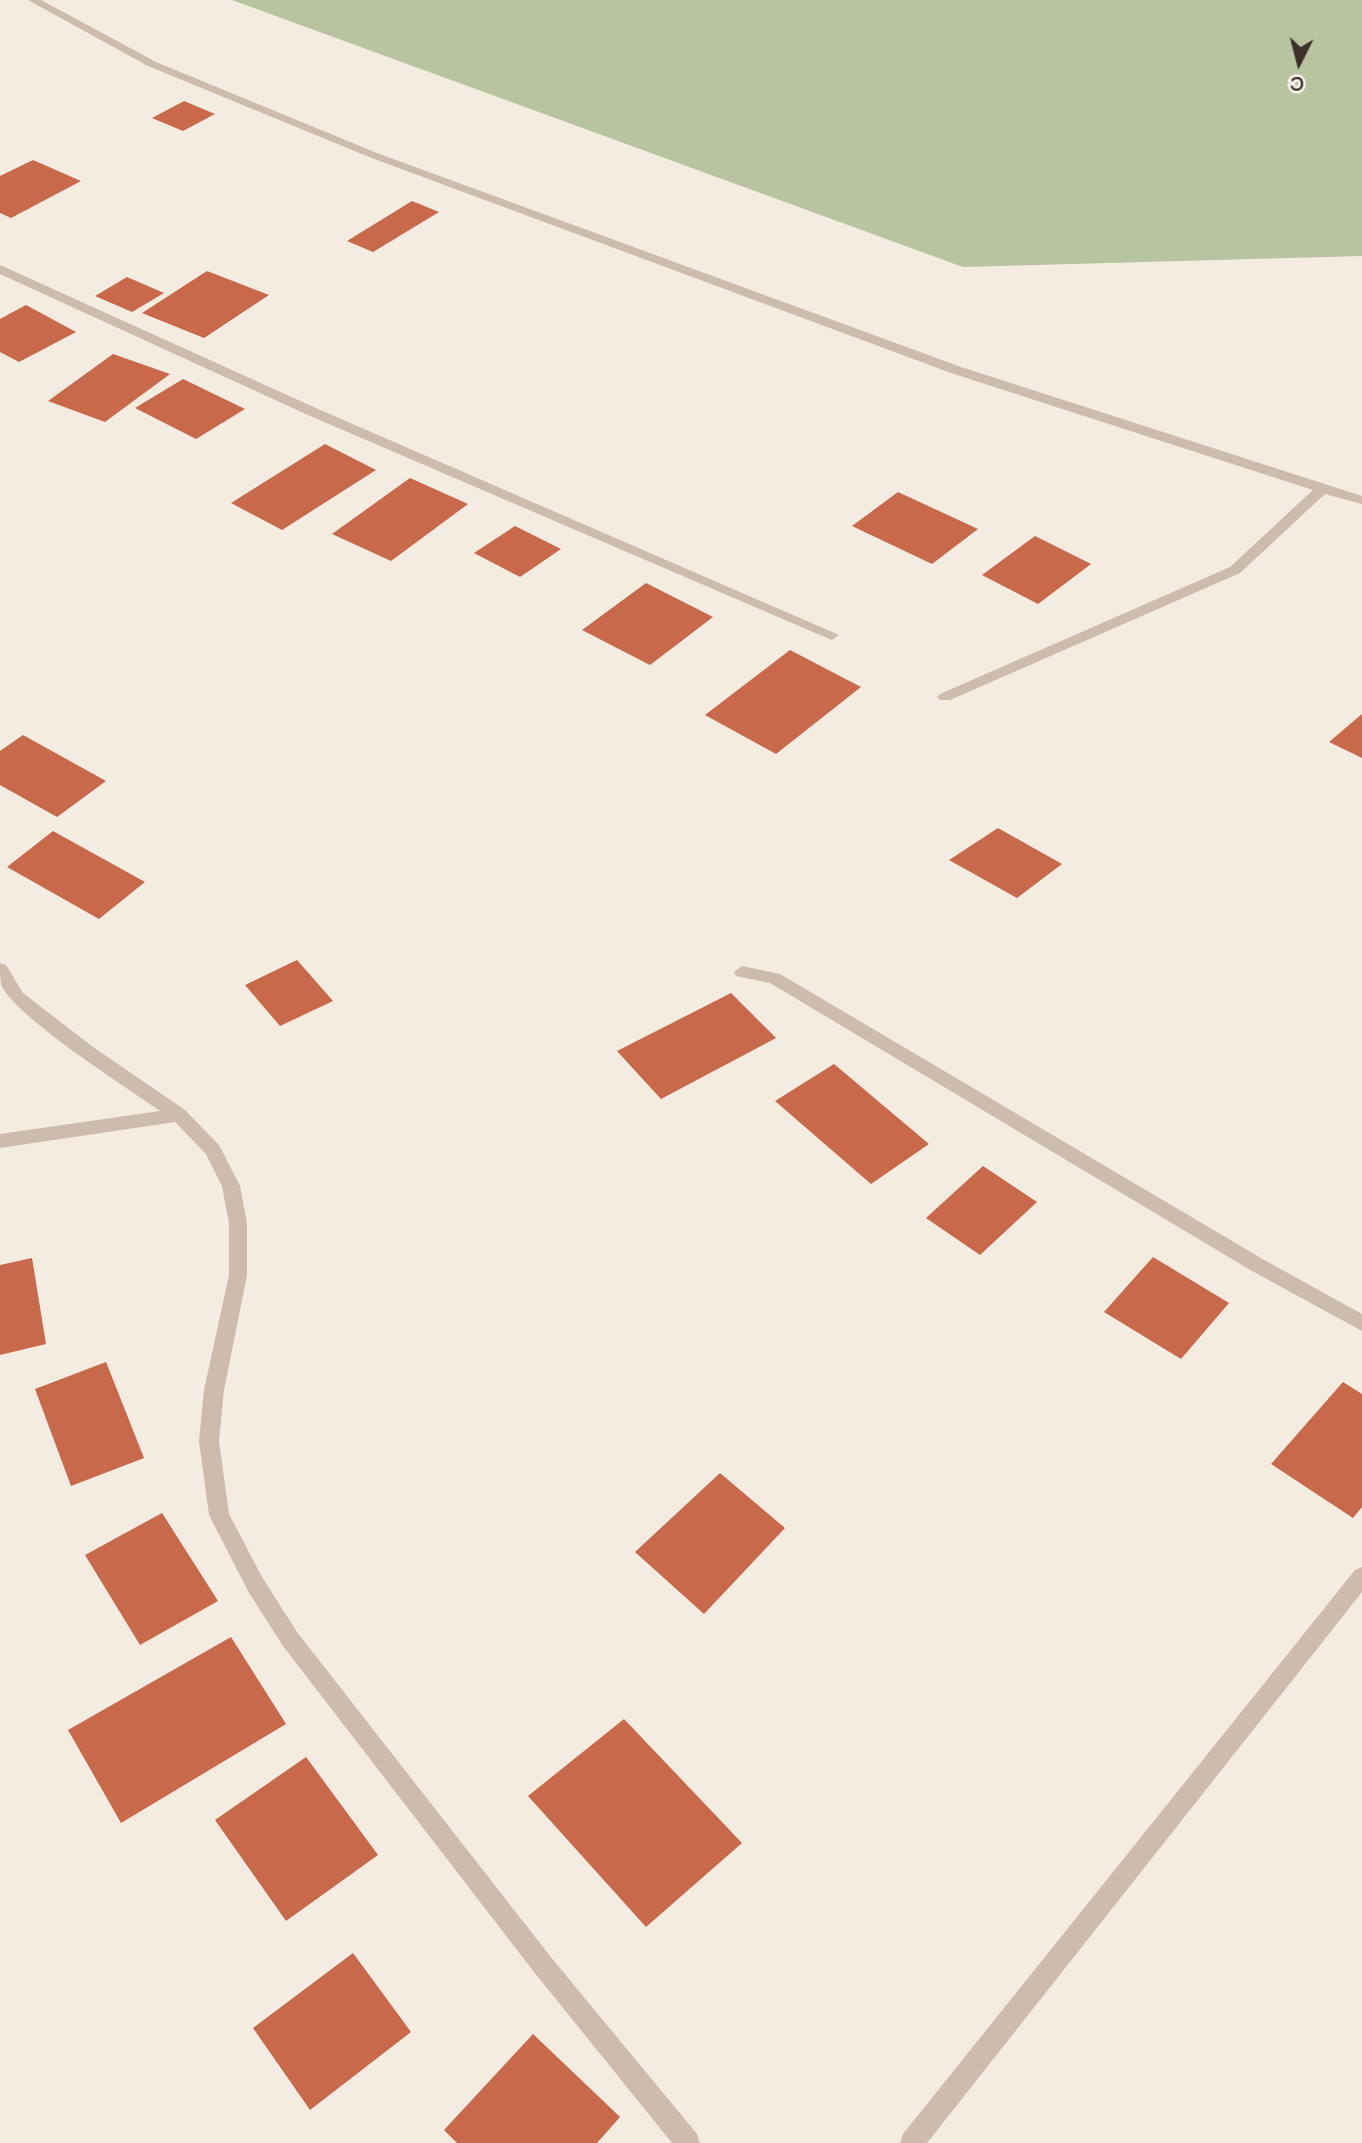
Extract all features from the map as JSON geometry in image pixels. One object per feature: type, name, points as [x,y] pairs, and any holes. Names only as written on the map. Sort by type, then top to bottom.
[{"type":"street","points":[[33,0],[152,64],[373,155],[956,370],[1362,500]]},
{"type":"street","points":[[0,269],[313,412],[832,635]]},
{"type":"street","points":[[945,696],[1235,570],[1322,489]]},
{"type":"street","points":[[0,969],[17,996],[87,1052],[179,1115],[214,1150],[230,1186],[238,1223],[238,1275],[214,1391],[209,1441],[219,1515],[255,1584],[290,1639],[542,1964],[688,2143]]},
{"type":"street","points":[[742,972],[774,978],[1259,1266],[1362,1322]]},
{"type":"street","points":[[0,1141],[179,1115]]},
{"type":"street","points":[[912,2143],[1362,1576]]},
{"type":"green space","points":[[232,0],[1362,0],[1362,256],[963,267]]},
{"type":"building","points":[[184,101],[215,114],[183,131],[152,118]]},
{"type":"building","points":[[33,160],[81,181],[11,218],[0,213],[0,176]]},
{"type":"building","points":[[412,201],[439,212],[373,252],[347,241]]},
{"type":"building","points":[[207,271],[269,295],[204,338],[142,313]]},
{"type":"building","points":[[127,277],[164,293],[132,312],[95,296]]},
{"type":"building","points":[[26,305],[76,332],[19,362],[0,352],[0,319]]},
{"type":"building","points":[[113,354],[170,374],[105,422],[48,401]]},
{"type":"building","points":[[183,379],[245,409],[196,439],[135,408]]},
{"type":"building","points":[[325,444],[376,470],[282,530],[231,503]]},
{"type":"building","points":[[410,478],[468,504],[391,561],[332,534]]},
{"type":"building","points":[[898,492],[978,529],[932,564],[852,526]]},
{"type":"building","points":[[515,526],[561,549],[520,577],[474,553]]},
{"type":"building","points":[[1035,536],[1091,564],[1038,604],[982,575]]},
{"type":"building","points":[[646,583],[713,617],[650,665],[582,630]]},
{"type":"building","points":[[790,650],[861,687],[776,754],[705,715]]},
{"type":"building","points":[[1362,714],[1362,758],[1329,742]]},
{"type":"building","points":[[23,735],[106,781],[57,817],[0,785],[0,751]]},
{"type":"building","points":[[998,828],[1062,864],[1017,898],[949,860]]},
{"type":"building","points":[[53,831],[145,882],[99,919],[7,867]]},
{"type":"building","points":[[297,960],[333,1001],[280,1026],[245,985]]},
{"type":"building","points":[[731,993],[776,1038],[661,1099],[617,1051]]},
{"type":"building","points":[[834,1064],[929,1144],[871,1184],[775,1101]]},
{"type":"building","points":[[983,1166],[1037,1202],[980,1255],[926,1218]]},
{"type":"building","points":[[1153,1257],[1229,1303],[1181,1359],[1104,1312]]},
{"type":"building","points":[[32,1258],[46,1344],[0,1355],[0,1265]]},
{"type":"building","points":[[106,1362],[144,1458],[71,1486],[35,1389]]},
{"type":"building","points":[[1343,1382],[1362,1394],[1362,1507],[1353,1518],[1271,1464]]},
{"type":"building","points":[[720,1473],[785,1528],[704,1614],[635,1552]]},
{"type":"building","points":[[162,1513],[218,1601],[140,1645],[85,1555]]},
{"type":"building","points":[[231,1637],[286,1724],[121,1823],[68,1730]]},
{"type":"building","points":[[624,1719],[742,1843],[646,1927],[528,1796]]},
{"type":"building","points":[[306,1757],[378,1855],[286,1921],[215,1820]]},
{"type":"building","points":[[353,1953],[411,2032],[310,2110],[253,2028]]},
{"type":"building","points":[[533,2034],[620,2117],[597,2143],[457,2143],[444,2130]]}]
